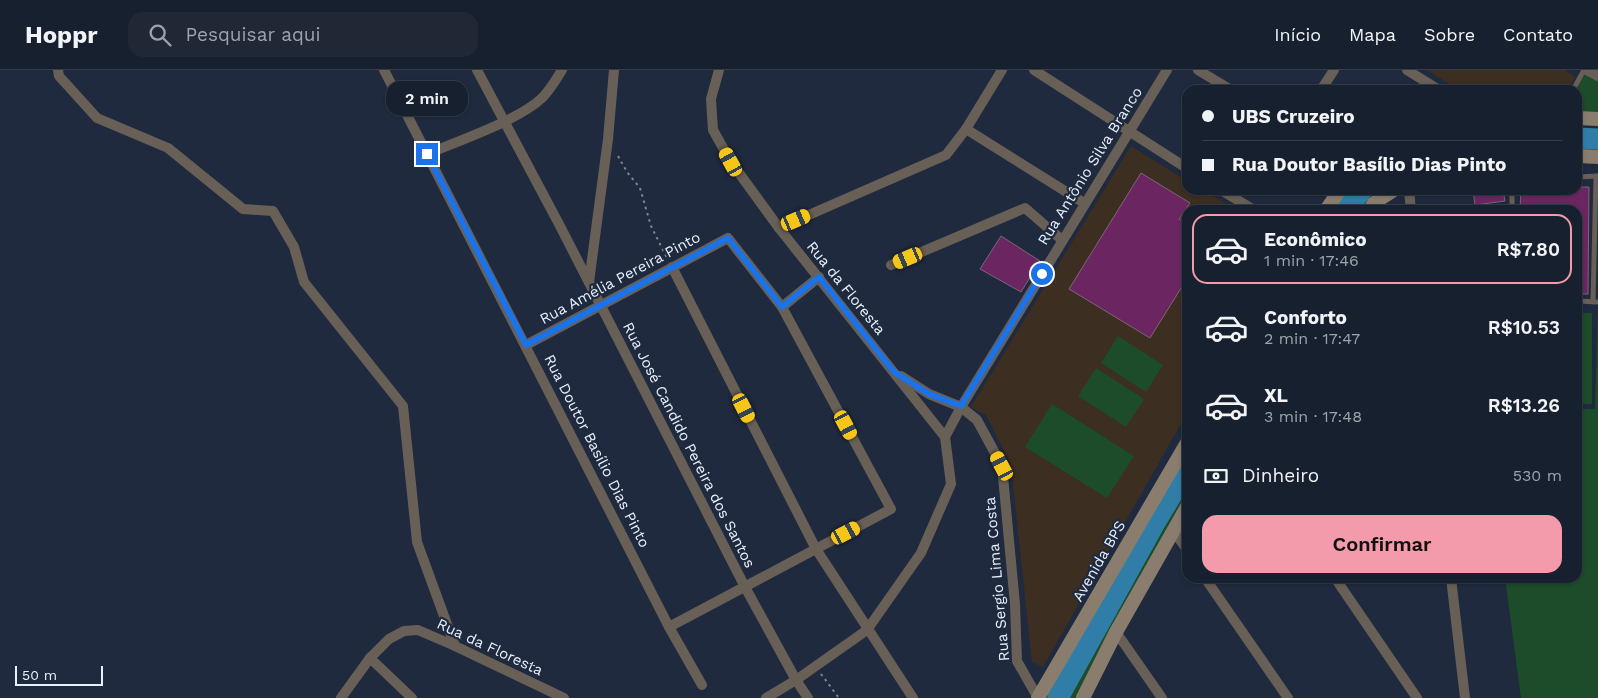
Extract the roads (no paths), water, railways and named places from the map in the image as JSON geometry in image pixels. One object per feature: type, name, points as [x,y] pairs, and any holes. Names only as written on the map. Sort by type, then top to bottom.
[{"type":"main road","points":[[1582,118],[1598,119]]},
{"type":"main road","points":[[1582,156],[1598,156]]},
{"type":"main road","points":[[1373,205],[1386,195]]},
{"type":"main road","name":"Avenida BPS","points":[[1038,698],[1182,451]]},
{"type":"main road","points":[[1082,698],[1116,632],[1182,515]]},
{"type":"street","points":[[58,70],[59,76],[97,118],[168,148],[243,209],[273,211],[294,247],[304,282],[402,406],[418,542],[455,646]]},
{"type":"street","name":"Rua Doutor Basílio Dias Pinto","points":[[384,70],[669,627],[702,685]]},
{"type":"street","name":"Rua José Candido Pereira dos Santos","points":[[477,70],[745,587],[796,680],[808,698]]},
{"type":"street","points":[[427,154],[503,121],[540,100],[554,85],[562,70]]},
{"type":"street","points":[[588,282],[608,139],[614,70]]},
{"type":"street","name":"Rua da Floresta","points":[[719,70],[711,99],[713,130],[731,162],[779,228],[945,437]]},
{"type":"street","points":[[779,228],[946,155],[966,129],[1002,70]]},
{"type":"street","points":[[1034,70],[1182,165]]},
{"type":"street","name":"Rua Antônio Silva Branco","points":[[961,406],[1167,70]]},
{"type":"street","points":[[1198,70],[1223,85]]},
{"type":"street","points":[[1324,85],[1334,70]]},
{"type":"street","points":[[1407,70],[1431,85]]},
{"type":"street","points":[[1585,70],[1598,76]]},
{"type":"street","points":[[966,129],[1084,204]]},
{"type":"street","points":[[1230,195],[1246,205]]},
{"type":"street","points":[[891,265],[1025,208],[1062,240]]},
{"type":"street","name":"Rua Amélia Pereira Pinto","points":[[526,345],[728,238],[782,307]]},
{"type":"street","points":[[672,267],[816,549],[913,698]]},
{"type":"street","points":[[669,627],[892,509],[782,307],[819,277]]},
{"type":"street","points":[[766,698],[796,680],[867,630],[921,553],[951,484],[945,437],[961,406],[929,394],[894,372]]},
{"type":"street","name":"Rua Sergio Lima Costa","points":[[961,406],[977,420],[1002,466],[1015,604],[1017,661],[1038,698]]},
{"type":"street","points":[[1173,530],[1182,543]]},
{"type":"street","points":[[1209,583],[1288,698]]},
{"type":"street","points":[[1338,583],[1417,698]]},
{"type":"street","points":[[1452,583],[1466,698]]},
{"type":"street","name":"Rua da Floresta","points":[[341,698],[370,658],[389,639],[404,631],[418,630],[564,698]]},
{"type":"street","points":[[1116,632],[1162,698]]},
{"type":"street","points":[[370,658],[412,698]]},
{"type":"lane","points":[[1576,85],[1585,70]]},
{"type":"lane","points":[[1582,177],[1597,176],[1595,302],[1582,301]]},
{"type":"waterway","points":[[1582,138],[1598,139]]},
{"type":"waterway","points":[[1350,205],[1358,195]]},
{"type":"waterway","points":[[1058,698],[1156,521],[1182,478]]}]
